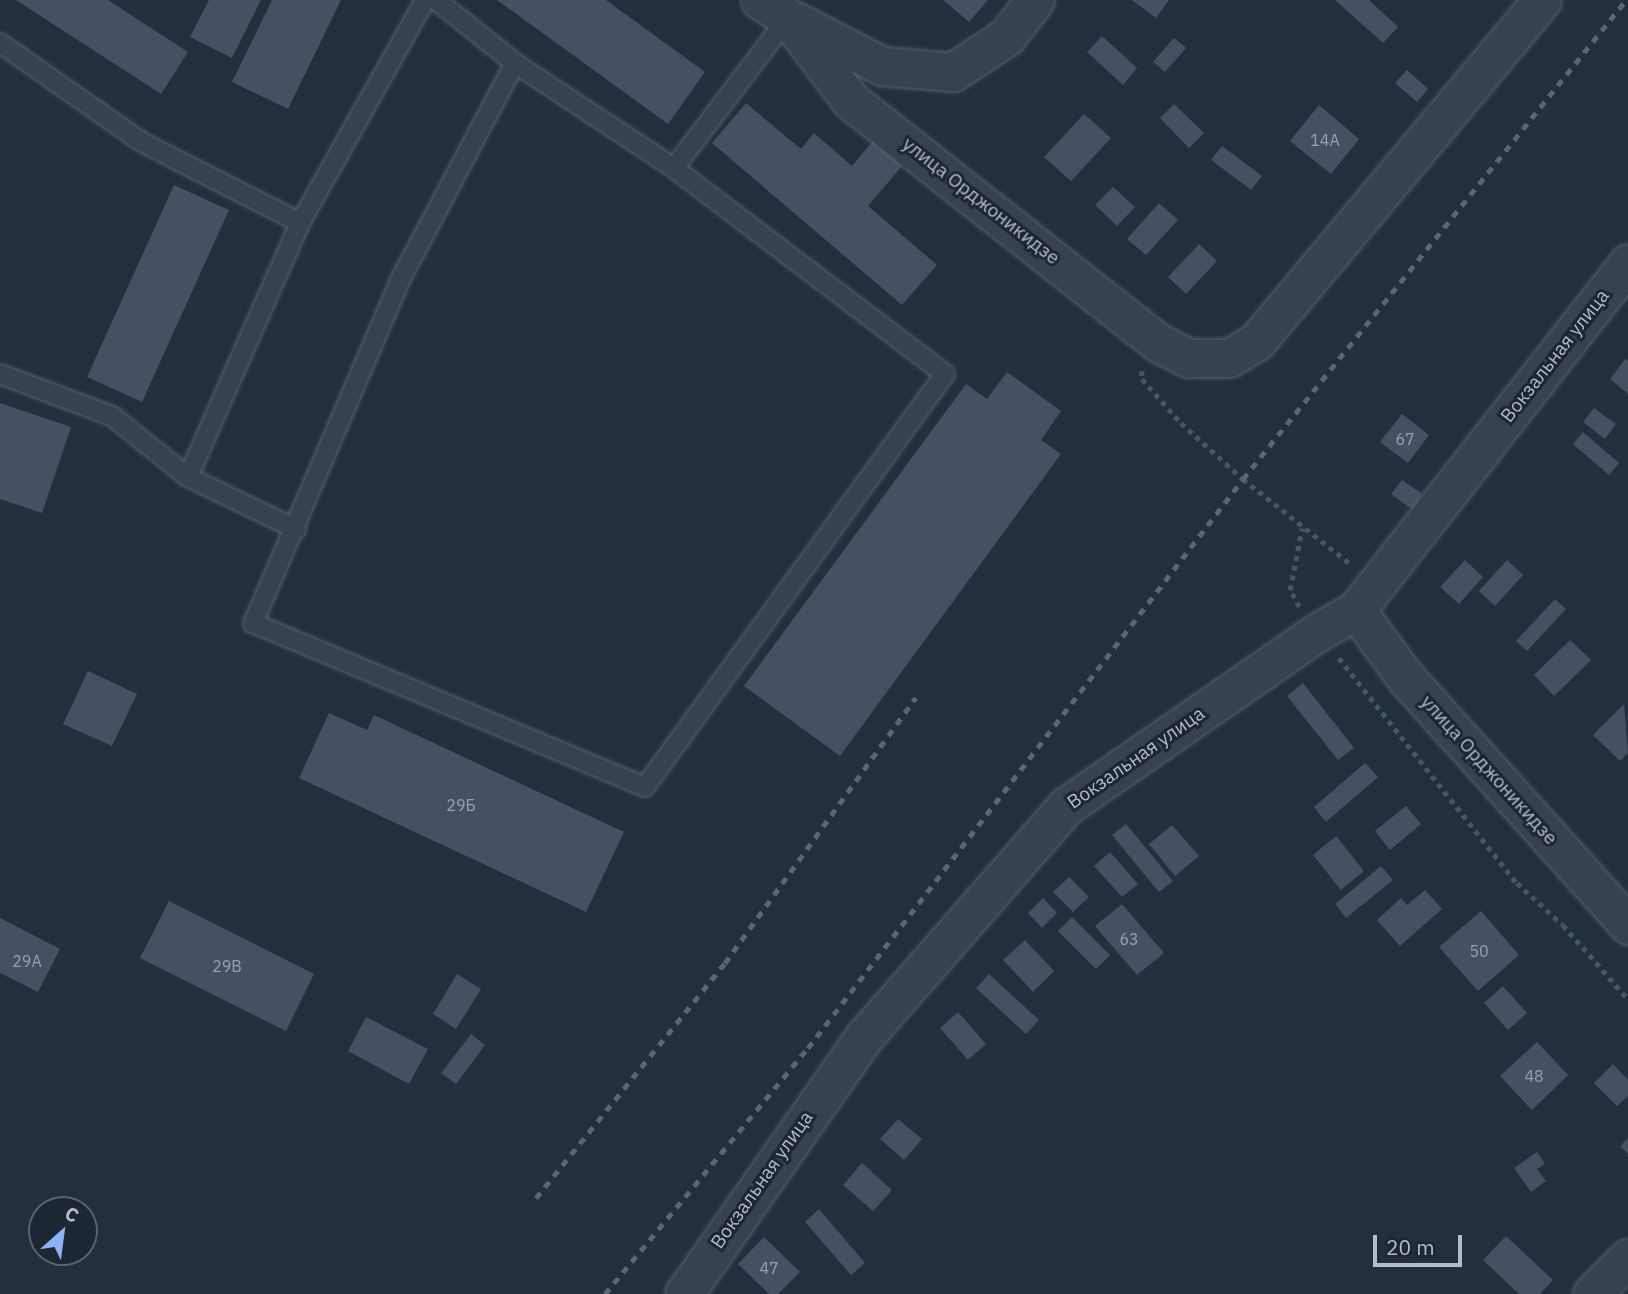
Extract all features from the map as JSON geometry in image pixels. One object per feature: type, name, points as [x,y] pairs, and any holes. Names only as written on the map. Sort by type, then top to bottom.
[{"type":"street","points":[[774,9],[883,66],[953,72],[1006,37],[1035,0]]},
{"type":"street","name":"улица Орджоникидзе","points":[[774,9],[851,101],[1138,325],[1189,358],[1229,358],[1257,341],[1304,290],[1542,0]]},
{"type":"street","name":"Вокзальная улица","points":[[684,1294],[864,1037],[1065,807],[1366,597],[1628,263]]},
{"type":"street","name":"улица Орджоникидзе","points":[[1366,597],[1405,677],[1628,925]]},
{"type":"street","points":[[1591,1294],[1628,1258]]},
{"type":"lane","points":[[188,477],[300,223],[425,0]]},
{"type":"lane","points":[[436,0],[515,63],[674,168],[945,374],[645,787],[253,623],[296,529],[402,276],[515,63]]},
{"type":"lane","points":[[674,168],[774,9]]},
{"type":"lane","points":[[1,47],[140,141],[300,223]]},
{"type":"lane","points":[[0,374],[112,416],[188,477],[296,529]]},
{"type":"path","points":[[1138,325],[1142,379],[1181,423],[1302,527],[1366,597]]},
{"type":"path","points":[[1302,527],[1290,590],[1318,632],[1517,883],[1563,925],[1628,999]]},
{"type":"building","points":[[16,0],[108,0],[188,52],[161,94]]},
{"type":"building","points":[[209,0],[261,0],[232,58],[190,37]]},
{"type":"building","points":[[272,0],[341,0],[288,109],[232,82]]},
{"type":"building","points":[[497,0],[606,0],[705,72],[668,124]]},
{"type":"building","points":[[943,0],[988,0],[969,22]]},
{"type":"building","points":[[1132,0],[1169,0],[1156,18]]},
{"type":"building","points":[[1335,0],[1369,0],[1398,27],[1383,43]]},
{"type":"building","points":[[1102,36],[1137,68],[1123,85],[1087,52]]},
{"type":"building","points":[[1174,38],[1186,48],[1165,72],[1153,62]]},
{"type":"building","points":[[1407,70],[1428,89],[1417,102],[1395,83]]},
{"type":"building","points":[[746,103],[801,149],[814,133],[852,166],[873,141],[902,166],[868,206],[937,265],[902,305],[712,143]]},
{"type":"building","points":[[1174,104],[1204,133],[1189,148],[1160,118]]},
{"type":"building","points":[[1319,105],[1359,139],[1331,174],[1290,141]]},
{"type":"building","points":[[1084,114],[1111,138],[1071,181],[1044,157]]},
{"type":"building","points":[[1222,146],[1262,176],[1251,190],[1211,160]]},
{"type":"building","points":[[174,185],[229,210],[142,402],[87,377]]},
{"type":"building","points":[[1113,187],[1135,207],[1117,226],[1095,205]]},
{"type":"building","points":[[1159,203],[1178,220],[1146,255],[1127,239]]},
{"type":"building","points":[[1199,244],[1217,261],[1186,294],[1168,277]]},
{"type":"building","points":[[1625,359],[1628,361],[1628,394],[1610,379]]},
{"type":"building","points":[[1007,372],[1061,411],[1041,440],[1061,454],[840,756],[744,686],[966,384],[987,399]]},
{"type":"building","points":[[0,403],[71,427],[42,513],[0,499]]},
{"type":"building","points":[[1594,408],[1616,424],[1605,439],[1583,422]]},
{"type":"building","points":[[1402,414],[1429,435],[1408,463],[1380,442]]},
{"type":"building","points":[[1583,432],[1619,463],[1609,475],[1573,444]]},
{"type":"building","points":[[1402,480],[1421,493],[1416,512],[1391,494]]},
{"type":"building","points":[[1465,560],[1483,577],[1459,604],[1440,587]]},
{"type":"building","points":[[1507,560],[1523,575],[1495,606],[1479,591]]},
{"type":"building","points":[[1555,599],[1566,609],[1527,651],[1516,641]]},
{"type":"building","points":[[1570,640],[1591,660],[1554,696],[1534,675]]},
{"type":"building","points":[[88,671],[137,694],[112,746],[63,724]]},
{"type":"building","points":[[1303,683],[1354,748],[1338,760],[1287,696]]},
{"type":"building","points":[[1624,704],[1628,753],[1620,761],[1593,735]]},
{"type":"building","points":[[329,713],[367,730],[374,715],[624,832],[586,912],[299,778]]},
{"type":"building","points":[[1365,763],[1378,777],[1326,822],[1314,807]]},
{"type":"building","points":[[1406,806],[1421,824],[1390,850],[1375,831]]},
{"type":"building","points":[[1126,824],[1173,881],[1159,892],[1112,835]]},
{"type":"building","points":[[1172,825],[1199,856],[1175,876],[1149,844]]},
{"type":"building","points":[[1336,836],[1364,871],[1341,890],[1313,855]]},
{"type":"building","points":[[1110,852],[1138,884],[1122,897],[1094,866]]},
{"type":"building","points":[[1381,866],[1393,880],[1346,918],[1335,904]]},
{"type":"building","points":[[1069,877],[1089,897],[1073,912],[1053,892]]},
{"type":"building","points":[[1425,890],[1442,909],[1400,946],[1377,920],[1401,898],[1407,905]]},
{"type":"building","points":[[1043,898],[1057,913],[1042,928],[1028,913]]},
{"type":"building","points":[[169,901],[314,974],[286,1031],[140,958]]},
{"type":"building","points":[[1122,904],[1164,953],[1137,975],[1095,926]]},
{"type":"building","points":[[1481,911],[1519,955],[1478,991],[1439,947]]},
{"type":"building","points":[[1072,917],[1110,955],[1096,969],[1058,931]]},
{"type":"building","points":[[0,918],[60,949],[38,992],[0,973]]},
{"type":"building","points":[[1025,940],[1054,971],[1033,992],[1003,960]]},
{"type":"building","points":[[457,974],[481,989],[456,1029],[433,1014]]},
{"type":"building","points":[[989,974],[1039,1020],[1026,1034],[976,988]]},
{"type":"building","points":[[1503,986],[1527,1013],[1508,1030],[1484,1003]]},
{"type":"building","points":[[958,1012],[986,1044],[968,1060],[940,1028]]},
{"type":"building","points":[[366,1017],[428,1049],[409,1084],[348,1051]]},
{"type":"building","points":[[471,1034],[485,1045],[456,1084],[441,1073]]},
{"type":"building","points":[[1537,1042],[1568,1075],[1532,1110],[1500,1076]]},
{"type":"building","points":[[1613,1064],[1628,1080],[1628,1096],[1617,1106],[1594,1083]]},
{"type":"building","points":[[898,1119],[922,1139],[904,1160],[880,1139]]},
{"type":"building","points":[[1628,1138],[1628,1154],[1620,1146]]},
{"type":"building","points":[[1537,1152],[1545,1164],[1537,1169],[1546,1181],[1531,1192],[1514,1168]]},
{"type":"building","points":[[862,1163],[892,1190],[873,1211],[843,1185]]},
{"type":"building","points":[[819,1209],[865,1263],[851,1275],[805,1222]]},
{"type":"building","points":[[1506,1236],[1553,1280],[1540,1294],[1519,1294],[1483,1260]]},
{"type":"building","points":[[764,1237],[800,1272],[778,1294],[769,1294],[738,1264]]},
{"type":"railway","points":[[605,1294],[808,1048],[1243,479],[1626,0]]},
{"type":"railway","points":[[536,1198],[725,963],[916,697]]}]
